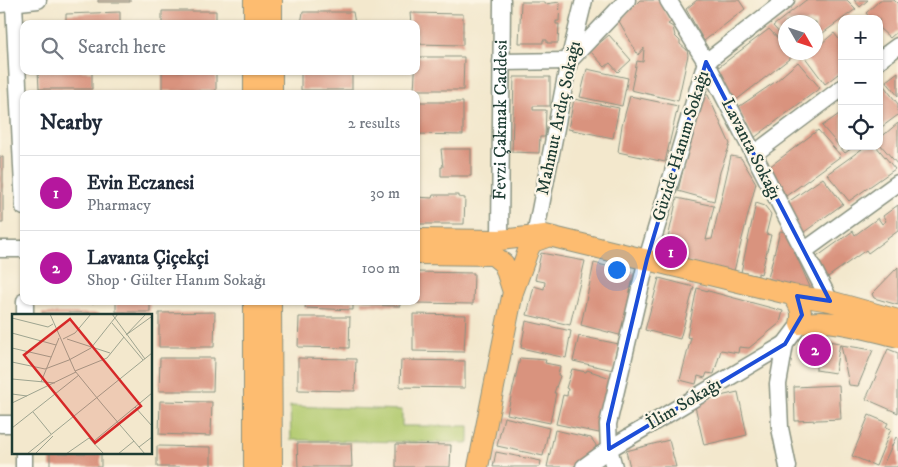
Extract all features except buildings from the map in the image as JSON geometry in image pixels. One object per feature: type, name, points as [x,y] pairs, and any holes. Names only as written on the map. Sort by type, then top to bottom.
[{"type":"main road","points":[[254,0],[254,20]]},
{"type":"main road","points":[[272,0],[272,20]]},
{"type":"main road","points":[[254,75],[254,90]]},
{"type":"main road","points":[[272,75],[272,90]]},
{"type":"main road","points":[[478,467],[513,292],[529,248],[542,236]]},
{"type":"main road","points":[[420,239],[500,240],[542,236],[647,259],[792,295],[830,301],[898,320]]},
{"type":"main road","points":[[420,254],[493,255],[504,264],[513,292]]},
{"type":"main road","points":[[792,295],[800,304],[802,315],[800,324],[834,322],[898,337]]},
{"type":"main road","points":[[242,305],[263,346]]},
{"type":"main road","points":[[255,305],[263,346],[272,467]]},
{"type":"main road","points":[[254,467],[263,346],[270,305]]},
{"type":"main road","points":[[263,346],[283,305]]},
{"type":"street","points":[[20,158],[7,4],[38,0]]},
{"type":"street","name":"Fevzi Çakmak Caddesi","points":[[500,240],[502,0]]},
{"type":"street","name":"Mahmut Ardıç Sokağı","points":[[542,236],[569,61],[584,0]]},
{"type":"street","points":[[501,62],[569,61],[627,0]]},
{"type":"street","name":"Lavanta Sokağı","points":[[668,0],[706,62],[830,301]]},
{"type":"street","points":[[706,62],[786,0]]},
{"type":"street","points":[[883,57],[898,46]]},
{"type":"street","name":"Güzide Hanım Sokağı","points":[[614,467],[609,449],[608,424],[647,259],[706,62]]},
{"type":"street","points":[[754,154],[838,91]]},
{"type":"street","points":[[804,251],[898,182]]},
{"type":"street","points":[[0,249],[20,249]]},
{"type":"street","points":[[788,467],[780,428],[778,384],[785,344],[800,324]]},
{"type":"street","name":"İlim Sokağı","points":[[584,467],[609,449],[785,344]]},
{"type":"street","points":[[24,454],[24,467]]},
{"type":"highlighted area","points":[[706,62],[830,301],[797,296],[802,315],[785,344],[609,449],[608,424],[647,259]]},
{"type":"green space","points":[[290,406],[402,410],[402,426],[469,426],[469,443],[291,440]]},
{"type":"place","name":"Evin Eczanesi","points":[[671,252]]},
{"type":"place","name":"Lavanta Çiçekçi","points":[[815,350]]}]
